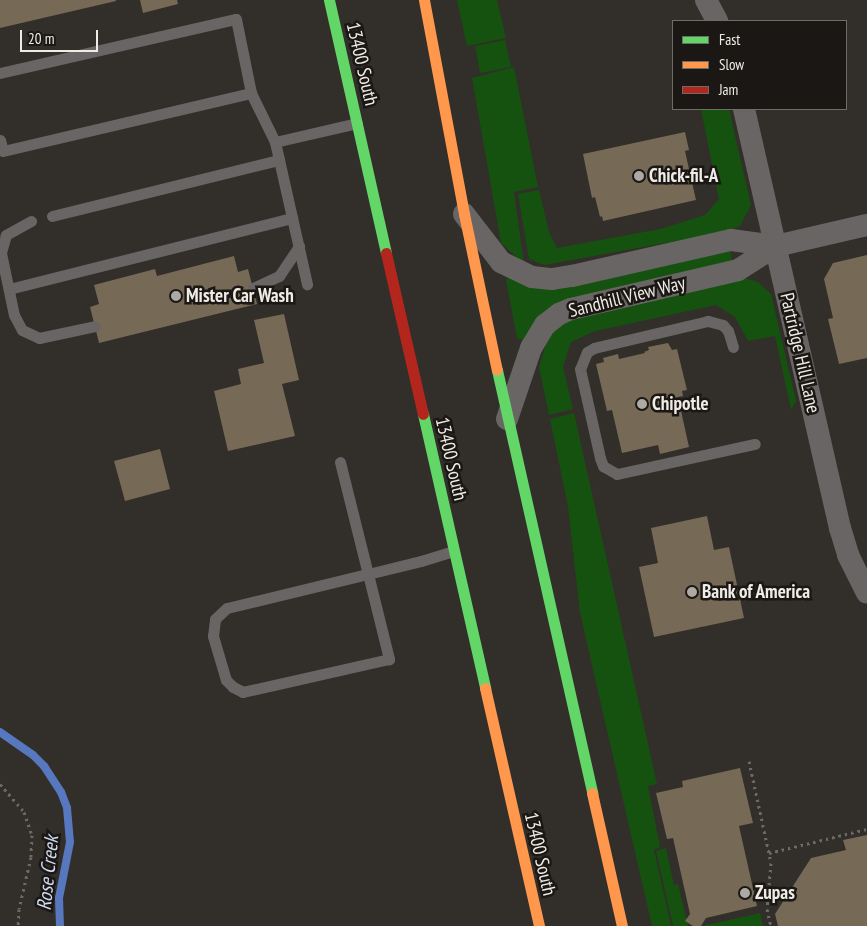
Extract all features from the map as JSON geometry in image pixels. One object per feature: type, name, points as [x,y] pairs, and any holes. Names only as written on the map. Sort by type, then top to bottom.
[{"type":"main road","name":"13400 South","points":[[329,0],[539,926]]},
{"type":"main road","points":[[424,0],[464,214],[507,419],[622,926]]},
{"type":"street","points":[[706,0],[716,20]]},
{"type":"street","name":"Partridge Hill Lane","points":[[744,110],[840,528],[848,555],[867,593]]},
{"type":"street","name":"Sandhill View Way","points":[[464,214],[501,262],[532,277],[552,279],[572,276],[731,240],[776,246]]},
{"type":"street","name":"Sandhill View Way","points":[[507,419],[531,348],[545,325],[559,314],[571,309],[738,270],[776,246],[867,226]]},
{"type":"lane","points":[[0,73],[236,19],[251,93],[275,142],[307,284]]},
{"type":"lane","points":[[0,140],[3,151],[251,93]]},
{"type":"lane","points":[[275,142],[357,123]]},
{"type":"lane","points":[[52,216],[279,160]]},
{"type":"lane","points":[[9,289],[292,218]]},
{"type":"lane","points":[[31,221],[6,235],[1,253],[14,314],[22,330],[39,338],[95,326]]},
{"type":"lane","points":[[253,288],[279,276],[299,246]]},
{"type":"lane","points":[[733,347],[728,331],[723,326],[708,321],[594,348],[587,352],[580,369],[600,458],[603,466],[617,474],[755,444]]},
{"type":"lane","points":[[340,462],[368,574],[389,659],[243,692],[233,687],[226,680],[213,636],[215,619],[227,608],[368,574],[454,551]]},
{"type":"path","points":[[749,761],[771,863],[767,909],[771,926]]},
{"type":"path","points":[[0,784],[24,812],[32,835],[31,857],[19,909],[18,926]]},
{"type":"path","points":[[769,853],[867,829]]},
{"type":"green space","points":[[457,0],[497,0],[506,38],[467,46]]},
{"type":"green space","points":[[505,40],[511,67],[480,73],[475,46]]},
{"type":"green space","points":[[514,67],[538,187],[514,192],[524,264],[501,243],[472,78]]},
{"type":"green space","points":[[701,110],[729,110],[751,205],[740,226],[726,232],[544,265],[529,259],[518,194],[539,190],[549,232],[557,248],[660,229],[705,215],[719,199]]},
{"type":"green space","points":[[730,249],[733,264],[575,300],[522,340],[517,338],[506,280],[510,276]]},
{"type":"green space","points":[[745,278],[758,282],[771,294],[796,401],[791,410],[775,336],[748,341],[735,317],[716,305],[595,331],[571,342],[563,367],[573,409],[549,415],[539,367],[549,334],[573,317]]},
{"type":"green space","points":[[574,413],[657,784],[648,786],[660,847],[654,850],[671,926],[652,926],[580,613],[568,507],[550,419]]},
{"type":"green space","points":[[666,848],[674,885],[678,884],[688,926],[673,926],[656,851]]},
{"type":"green space","points":[[760,913],[763,926],[702,926]]},
{"type":"building","points":[[0,0],[116,0],[116,1],[0,28]]},
{"type":"building","points":[[140,0],[177,0],[178,4],[143,13]]},
{"type":"building","name":"Chick-fil-A","points":[[685,132],[689,150],[685,151],[696,200],[603,221],[602,216],[600,217],[595,197],[592,198],[583,154]]},
{"type":"building","points":[[867,255],[867,358],[839,364],[828,319],[833,318],[824,279],[833,263]]},
{"type":"building","name":"Mister Car Wash","points":[[234,256],[238,272],[248,269],[257,304],[99,343],[90,307],[99,304],[94,285],[155,269],[157,276]]},
{"type":"building","points":[[284,314],[299,380],[282,384],[295,436],[228,451],[214,391],[241,384],[238,369],[264,363],[254,320]]},
{"type":"building","name":"Chipotle","points":[[668,343],[672,350],[677,349],[687,390],[682,391],[683,396],[678,397],[689,447],[660,454],[658,445],[622,453],[612,410],[607,411],[596,364],[604,362],[603,358],[618,354],[619,359],[645,353],[649,350],[648,347]]},
{"type":"building","points":[[160,449],[170,489],[125,501],[114,461]]},
{"type":"building","name":"Bank of America","points":[[707,516],[714,550],[729,547],[744,618],[654,637],[639,567],[658,563],[651,528]]},
{"type":"building","points":[[740,768],[753,823],[739,826],[757,906],[706,918],[701,926],[693,926],[685,921],[690,914],[673,838],[667,839],[656,793],[683,787],[682,781]]},
{"type":"building","points":[[867,835],[867,926],[778,926],[775,914],[811,858],[846,850],[843,840]]},
{"type":"waterway","name":"Rose Creek","points":[[0,732],[33,755],[44,766],[61,792],[67,808],[70,842],[59,898],[60,926]]},
{"type":"traffic: fast","points":[[329,0],[386,253]]},
{"type":"traffic: fast","points":[[497,370],[592,793]]},
{"type":"traffic: fast","points":[[423,414],[485,688]]},
{"type":"traffic: slow","points":[[424,0],[464,214],[497,370]]},
{"type":"traffic: slow","points":[[485,688],[539,926]]},
{"type":"traffic: slow","points":[[592,793],[622,926]]},
{"type":"traffic: jam","points":[[386,253],[423,414]]},
{"type":"place","name":"Chick-fil-A","points":[[639,176]]},
{"type":"place","name":"Mister Car Wash","points":[[176,296]]},
{"type":"place","name":"Chipotle","points":[[642,404]]},
{"type":"place","name":"Bank of America","points":[[692,592]]},
{"type":"place","name":"Zupas","points":[[745,893]]}]
